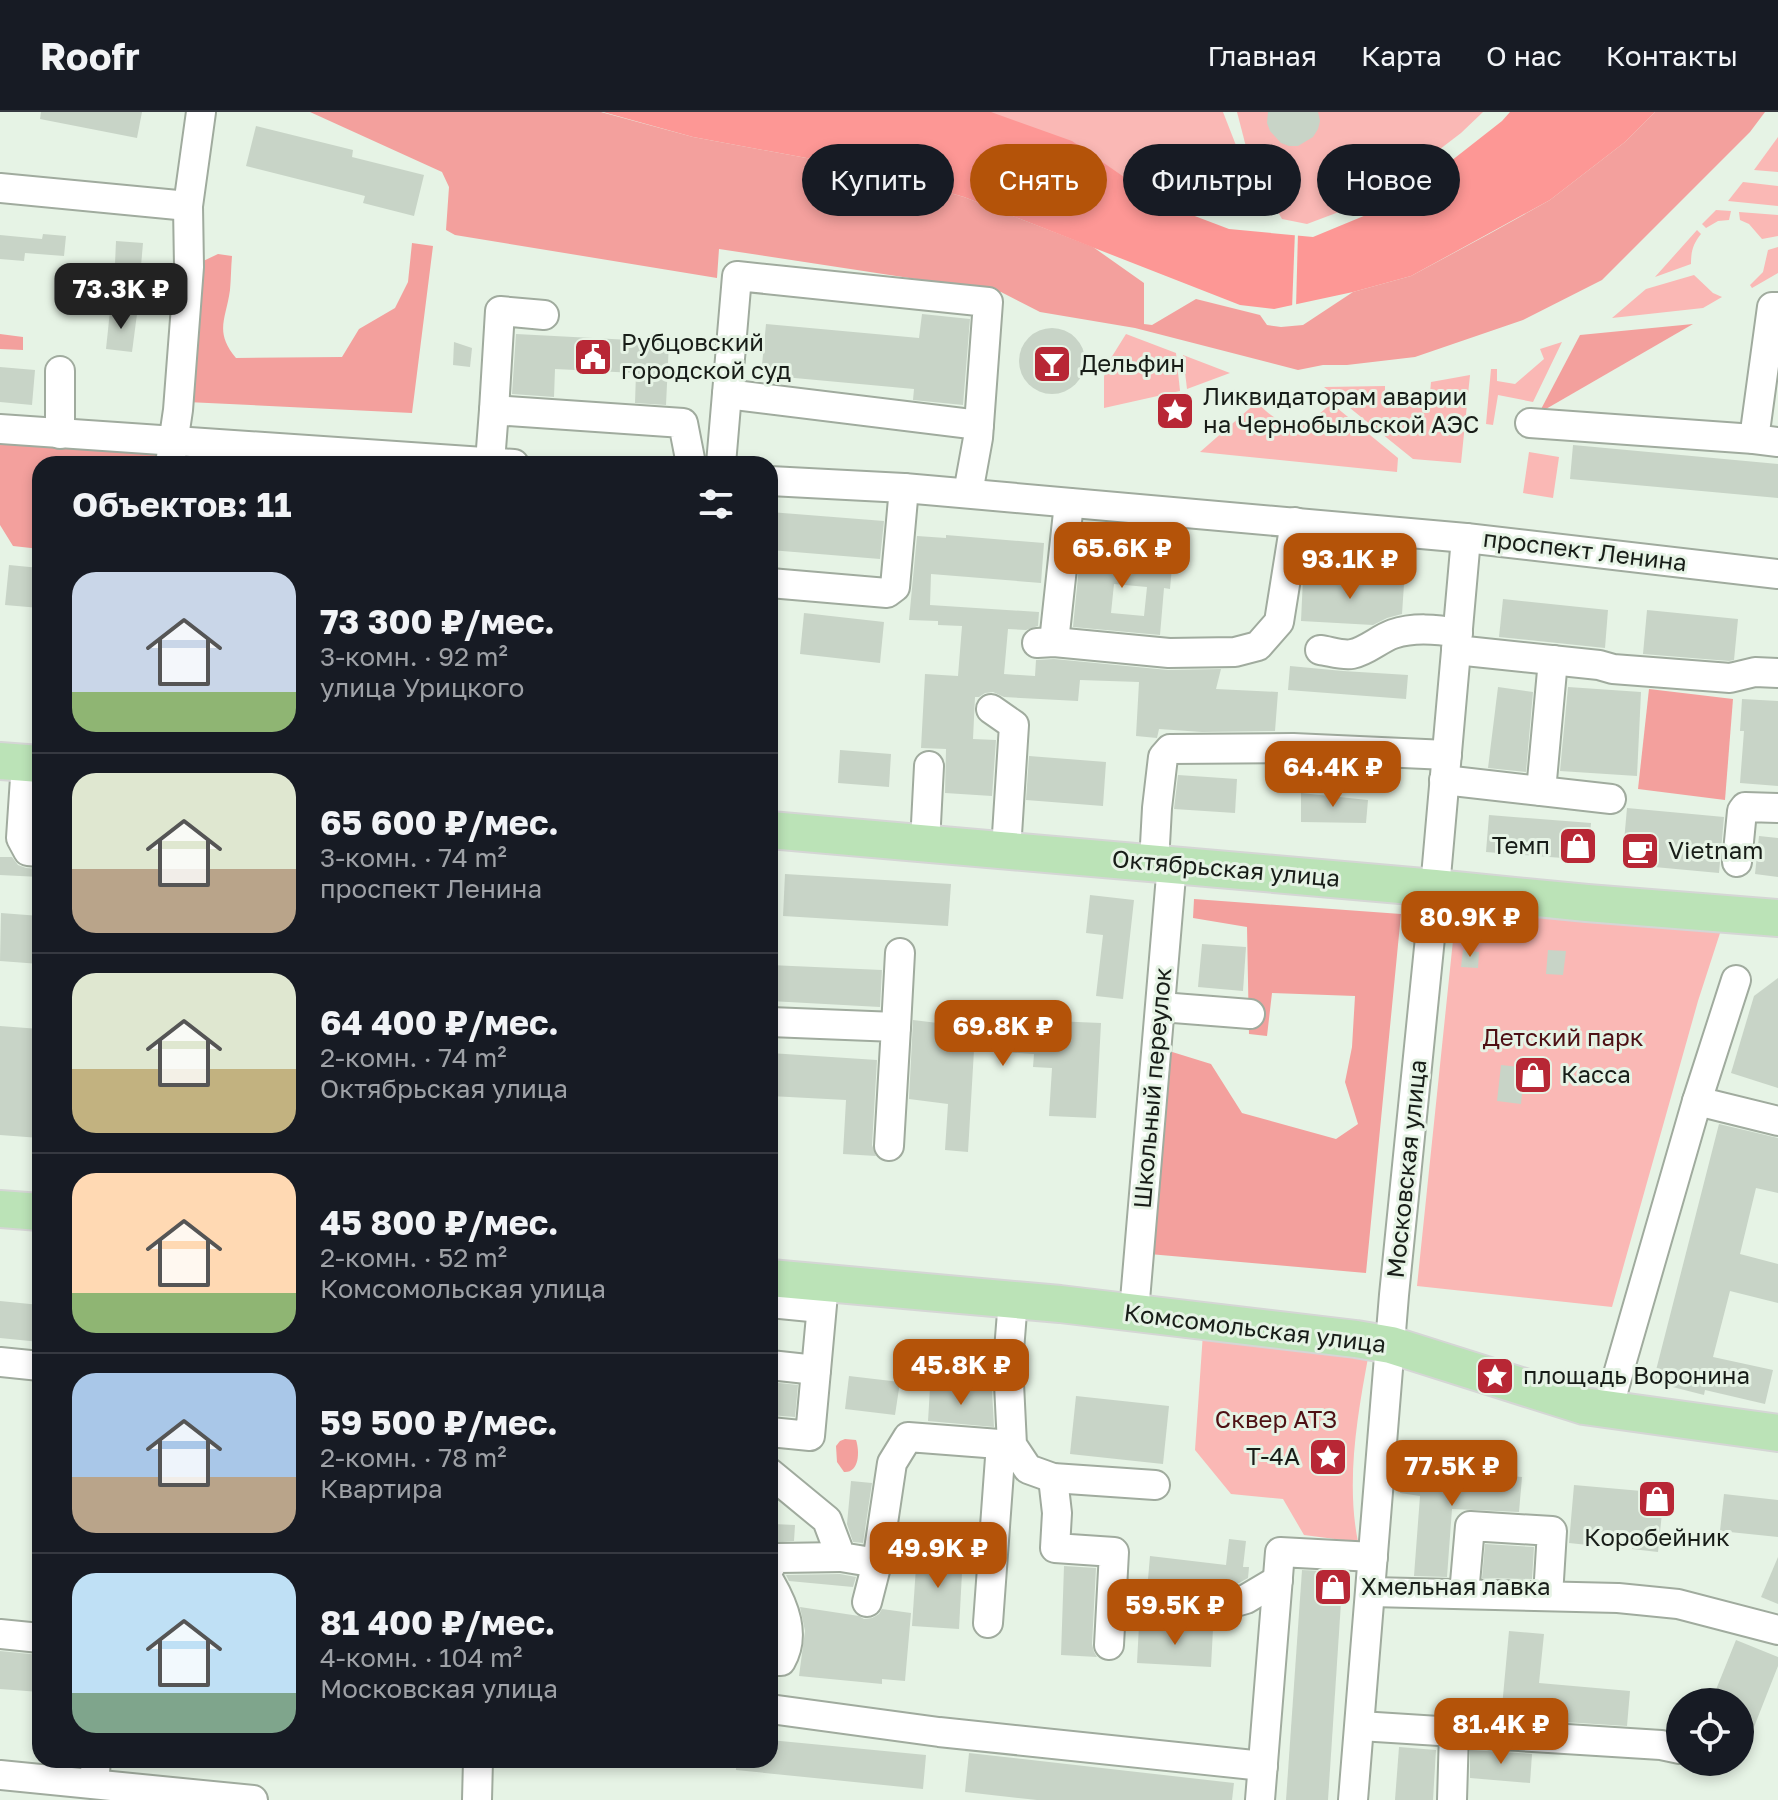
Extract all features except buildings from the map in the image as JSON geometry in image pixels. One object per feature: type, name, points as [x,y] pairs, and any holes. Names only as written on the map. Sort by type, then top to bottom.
[{"type":"main road","name":"Октябрьская улица","points":[[778,831],[1778,918]]},
{"type":"main road","points":[[0,1209],[32,1211]]},
{"type":"main road","name":"Комсомольская улица","points":[[778,1281],[822,1295],[1013,1300],[1356,1339],[1391,1345],[1584,1406],[1778,1433]]},
{"type":"street","points":[[172,453],[189,267],[188,206],[201,112]]},
{"type":"street","points":[[0,188],[188,206]]},
{"type":"street","points":[[722,456],[737,276],[988,302],[979,425],[968,493]]},
{"type":"street","points":[[1530,423],[1766,441],[1772,307],[1778,307]]},
{"type":"street","points":[[501,456],[494,410],[500,311],[544,315]]},
{"type":"street","points":[[60,371],[60,434]]},
{"type":"street","points":[[727,394],[979,425]]},
{"type":"street","points":[[494,410],[684,418],[690,456]]},
{"type":"street","points":[[2,432],[60,434],[172,453],[256,456]]},
{"type":"street","name":"проспект Ленина","points":[[778,481],[968,493],[1295,522],[1778,574]]},
{"type":"street","points":[[778,584],[887,593],[895,587],[904,488]]},
{"type":"street","points":[[1069,503],[1046,642],[1169,653],[1235,652],[1258,646],[1279,622],[1295,522]]},
{"type":"street","name":"Московская улица","points":[[1353,1800],[1394,1295],[1466,538]]},
{"type":"street","points":[[1320,650],[1351,655],[1392,634],[1417,629],[1438,630],[1457,642],[1613,669],[1730,678],[1755,672],[1778,673]]},
{"type":"street","points":[[1541,791],[1553,660]]},
{"type":"street","points":[[991,709],[1014,725],[1006,850]]},
{"type":"street","name":"Школьный переулок","points":[[1134,1312],[1161,1007],[1163,864],[1157,808],[1163,757],[1170,749],[1293,748],[1446,768]]},
{"type":"street","points":[[22,763],[21,838],[28,851],[32,851]]},
{"type":"street","points":[[925,843],[929,766]]},
{"type":"street","points":[[1446,768],[1541,791],[1611,799]]},
{"type":"street","points":[[1737,862],[1745,807],[1778,808]]},
{"type":"street","points":[[889,1146],[900,953]]},
{"type":"street","points":[[1608,1409],[1697,1101],[1736,980]]},
{"type":"street","points":[[1161,1007],[1250,1014]]},
{"type":"street","points":[[778,1022],[896,1027]]},
{"type":"street","points":[[1697,1101],[1778,1121]]},
{"type":"street","points":[[778,1302],[822,1295],[810,1436],[778,1433]]},
{"type":"street","points":[[988,1623],[1006,1444],[1013,1300]]},
{"type":"street","points":[[0,1362],[32,1365]]},
{"type":"street","points":[[778,1366],[816,1370]]},
{"type":"street","points":[[867,1602],[877,1563],[892,1463],[908,1437],[1006,1444],[1028,1469],[1053,1478],[1155,1485]]},
{"type":"street","points":[[1053,1478],[1057,1513],[1055,1548],[1114,1552],[1109,1645]]},
{"type":"street","points":[[778,1480],[827,1520],[841,1557]]},
{"type":"street","points":[[1464,1594],[1470,1526],[1552,1531],[1548,1596]]},
{"type":"street","points":[[1260,1800],[1280,1552],[1373,1557]]},
{"type":"street","points":[[778,1558],[841,1557],[877,1563]]},
{"type":"street","points":[[1152,1611],[1215,1608],[1246,1599],[1278,1580]]},
{"type":"street","points":[[1371,1592],[1618,1598],[1678,1604],[1778,1630]]},
{"type":"street","points":[[778,1598],[786,1613],[788,1636],[786,1653],[778,1661]]},
{"type":"street","points":[[0,1634],[32,1637]]},
{"type":"street","points":[[778,1710],[939,1732],[1263,1766]]},
{"type":"street","points":[[1360,1726],[1666,1746]]},
{"type":"street","points":[[1452,1800],[1454,1732]]},
{"type":"street","points":[[477,1800],[478,1768]]},
{"type":"street","points":[[0,1775],[95,1772],[253,1800]]},
{"type":"green space","points":[[978,112],[1223,112],[1235,144],[1123,144],[1123,177],[1107,170],[1107,144],[1049,144]]},
{"type":"green space","points":[[1237,112],[1483,112],[1447,144],[1317,144],[1317,216],[1328,216],[1307,224],[1280,216],[1301,216],[1301,144],[1245,144]]},
{"type":"green space","points":[[1778,137],[1778,172],[1754,170]]},
{"type":"green space","points":[[1743,182],[1778,186],[1778,206],[1728,201]]},
{"type":"green space","points":[[1716,210],[1731,211],[1729,220],[1718,221],[1706,228],[1702,224]]},
{"type":"green space","points":[[1739,212],[1778,215],[1778,236],[1762,239],[1749,224],[1740,220]]},
{"type":"green space","points":[[1697,230],[1701,234],[1693,248],[1691,264],[1655,277]]},
{"type":"green space","points":[[1778,247],[1778,273],[1752,288],[1750,285],[1763,272],[1768,250]]},
{"type":"green space","points":[[1694,275],[1713,293],[1722,297],[1703,308],[1612,318],[1646,289]]},
{"type":"green space","points":[[1126,334],[1176,353],[1180,391],[1104,408],[1106,366]]},
{"type":"green space","points":[[1562,342],[1533,402],[1498,395],[1493,425],[1486,424],[1491,369],[1497,369],[1497,381],[1515,384],[1544,359],[1540,349]]},
{"type":"green space","points":[[1183,355],[1230,373],[1187,389]]},
{"type":"green space","points":[[1470,375],[1461,463],[1413,459],[1324,387],[1385,386],[1385,400],[1429,405],[1431,382]]},
{"type":"green space","points":[[1257,402],[1275,418],[1294,424],[1312,419],[1331,403],[1398,458],[1397,472],[1200,452]]},
{"type":"green space","points":[[1529,452],[1559,457],[1553,498],[1523,493]]},
{"type":"green space","name":"Детский парк","points":[[1457,902],[1721,930],[1612,1307],[1417,1286]]},
{"type":"green space","name":"Сквер АТЗ","points":[[1203,1333],[1368,1358],[1353,1473],[1358,1542],[1304,1535],[1283,1499],[1231,1494],[1195,1450]]},
{"type":"shaded area","points":[[310,112],[601,112],[693,137],[802,157],[802,216],[954,216],[954,194],[970,199],[970,216],[1013,216],[1093,247],[1144,283],[1144,324],[1152,325],[1196,299],[1260,315],[1267,325],[1281,327],[1303,325],[1353,292],[1411,276],[1550,200],[1625,142],[1655,112],[1765,112],[1750,132],[1602,280],[1523,320],[1415,357],[1298,370],[1135,328],[1040,312],[1001,292],[719,249],[717,278],[455,235],[446,230],[449,187],[442,172]]},
{"type":"shaded area","points":[[603,112],[991,112],[1076,144],[970,144],[970,199],[954,194],[954,144],[802,144],[802,157],[693,137]]},
{"type":"shaded area","points":[[1510,112],[1655,112],[1625,142],[1550,200],[1411,276],[1274,309],[1240,305],[1013,216],[1107,216],[1107,165],[1123,176],[1123,216],[1195,216],[1229,229],[1313,237],[1364,216],[1460,216],[1460,154]]},
{"type":"shaded area","points":[[412,243],[433,246],[412,413],[187,402],[199,263],[218,254],[232,256],[223,333],[236,358],[342,357],[359,329],[395,308],[408,282]]},
{"type":"shaded area","points":[[1693,324],[1539,413],[1580,335]]},
{"type":"shaded area","points":[[0,334],[23,337],[23,350],[0,349]]},
{"type":"shaded area","points":[[0,438],[173,452],[173,456],[32,456],[32,548],[13,546],[0,525]]},
{"type":"shaded area","points":[[1649,689],[1733,699],[1725,800],[1638,789]]},
{"type":"shaded area","points":[[1194,899],[1401,914],[1366,1273],[1149,1254],[1169,1051],[1211,1064],[1242,1113],[1336,1139],[1358,1124],[1345,1082],[1352,1047],[1355,996],[1272,993],[1267,1036],[1249,1034],[1247,927],[1193,918]]},
{"type":"shaded area","points":[[845,1439],[856,1440],[858,1456],[853,1469],[844,1472],[837,1462],[836,1446]]},
{"type":"pier","points":[[1295,231],[1298,232],[1296,308],[1292,309]]},
{"type":"place","name":"Рубцовский городской суд","points":[[593,357]]},
{"type":"place","name":"Дельфин","points":[[1052,364]]},
{"type":"place","name":"Ликвидаторам аварии на Чернобыльской АЭС","points":[[1175,411]]},
{"type":"place","name":"Темп","points":[[1578,846]]},
{"type":"place","name":"Vietnam","points":[[1640,851]]},
{"type":"place","name":"Касса","points":[[1533,1075]]},
{"type":"place","name":"площадь Воронина","points":[[1495,1376]]},
{"type":"place","name":"Т-4А","points":[[1328,1457]]},
{"type":"place","name":"Коробейник","points":[[1657,1499]]},
{"type":"place","name":"Хмельная лавка","points":[[1333,1587]]}]
